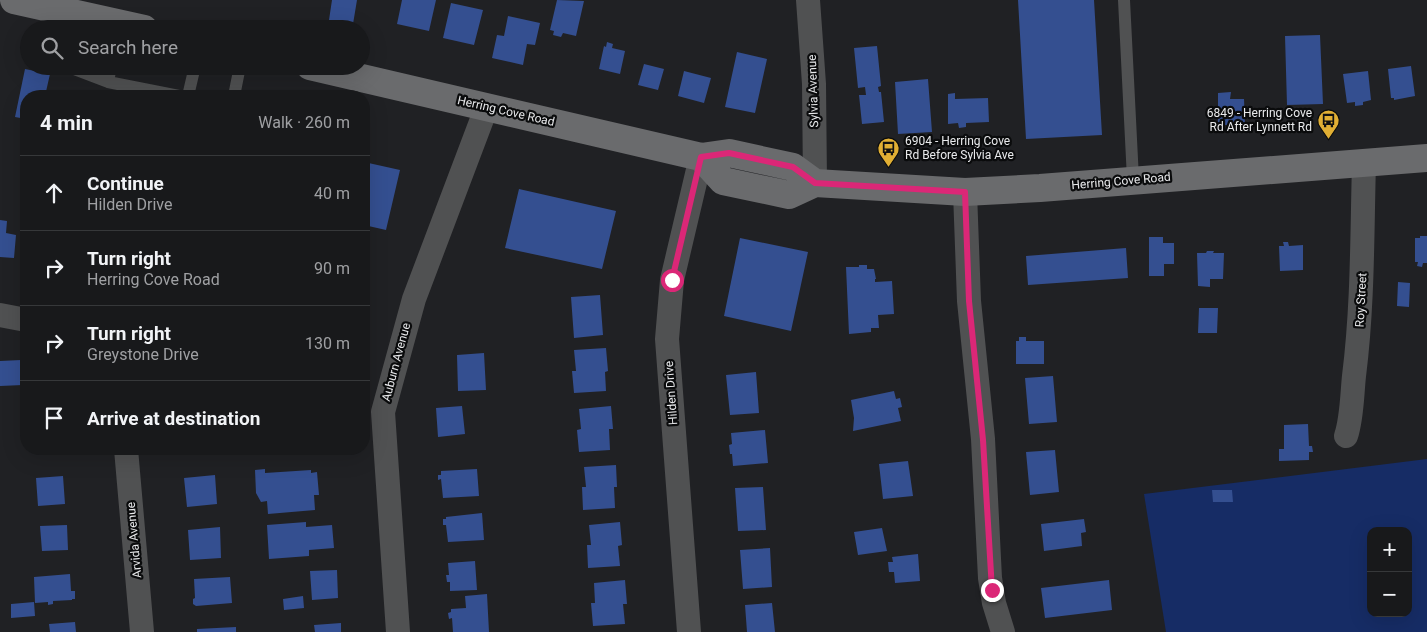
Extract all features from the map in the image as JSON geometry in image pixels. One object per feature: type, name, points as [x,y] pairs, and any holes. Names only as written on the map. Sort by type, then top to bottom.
[{"type":"main road","points":[[14,0],[98,20]]},
{"type":"main road","name":"Herring Cove Road","points":[[350,75],[701,157],[724,181],[789,195],[815,183],[965,192],[1427,158]]},
{"type":"street","name":"Sylvia Avenue","points":[[808,0],[814,84],[815,183]]},
{"type":"street","name":"Auburn Avenue","points":[[398,632],[373,410],[488,106]]},
{"type":"street","name":"Hilden Drive","points":[[689,632],[667,339],[672,280],[701,157]]},
{"type":"street","name":"Roy Street","points":[[1346,436],[1361,310],[1364,163]]},
{"type":"street","points":[[965,192],[969,301],[983,440],[990,578],[1000,630]]},
{"type":"street","points":[[0,315],[20,319]]},
{"type":"street","name":"Arvida Avenue","points":[[127,455],[142,632]]},
{"type":"lane","points":[[1124,0],[1133,180]]},
{"type":"lane","points":[[90,75],[108,82],[149,90]]},
{"type":"lane","points":[[108,82],[109,75]]},
{"type":"lane","points":[[189,90],[193,75]]},
{"type":"lane","points":[[235,90],[238,75]]},
{"type":"shaded area","points":[[1427,459],[1427,632],[1166,632],[1144,494]]},
{"type":"building","points":[[332,0],[357,0],[354,20],[329,20]]},
{"type":"building","points":[[402,0],[436,0],[429,31],[397,24]]},
{"type":"building","points":[[557,0],[584,1],[576,36],[563,33],[561,37],[553,35],[554,31],[550,30]]},
{"type":"building","points":[[1018,0],[1094,0],[1102,135],[1026,139]]},
{"type":"building","points":[[451,3],[483,10],[474,45],[443,38]]},
{"type":"building","points":[[508,16],[540,23],[535,45],[527,44],[523,65],[492,58],[497,35],[504,36]]},
{"type":"building","points":[[1320,35],[1323,104],[1287,105],[1285,36]]},
{"type":"building","points":[[607,42],[613,44],[612,48],[625,51],[620,74],[599,69],[604,46],[606,47]]},
{"type":"building","points":[[877,46],[881,86],[878,87],[879,92],[881,92],[884,122],[862,124],[859,95],[866,95],[865,87],[858,88],[854,48]]},
{"type":"building","points":[[737,52],[767,59],[755,113],[725,107]]},
{"type":"building","points":[[644,64],[664,69],[658,90],[638,85]]},
{"type":"building","points":[[1411,66],[1415,96],[1394,100],[1394,98],[1391,98],[1388,69]]},
{"type":"building","points":[[684,71],[711,78],[704,103],[678,96]]},
{"type":"building","points":[[1368,71],[1371,100],[1363,102],[1363,105],[1355,106],[1355,102],[1347,103],[1343,74]]},
{"type":"building","points":[[24,75],[50,75],[46,90],[21,90]]},
{"type":"building","points":[[928,79],[932,132],[898,134],[895,82]]},
{"type":"building","points":[[1231,92],[1230,99],[1244,99],[1245,125],[1218,125],[1218,93]]},
{"type":"building","points":[[20,93],[20,118],[15,117]]},
{"type":"building","points":[[955,93],[955,99],[988,98],[989,122],[966,123],[966,127],[959,128],[958,123],[948,124],[948,94]]},
{"type":"building","points":[[370,163],[400,170],[386,230],[370,226]]},
{"type":"building","points":[[519,189],[616,211],[602,269],[505,248]]},
{"type":"building","points":[[0,220],[7,221],[6,233],[16,235],[14,258],[0,257]]},
{"type":"building","points":[[1420,236],[1427,236],[1427,263],[1423,263],[1422,267],[1417,266],[1418,262],[1415,262],[1415,238],[1420,238]]},
{"type":"building","points":[[1149,237],[1163,237],[1163,243],[1174,243],[1174,264],[1164,264],[1164,276],[1149,276]]},
{"type":"building","points":[[740,238],[808,252],[791,331],[724,316]]},
{"type":"building","points":[[1283,242],[1288,242],[1289,246],[1303,245],[1303,270],[1280,271],[1279,246],[1284,246]]},
{"type":"building","points":[[1126,248],[1128,278],[1028,285],[1026,256]]},
{"type":"building","points":[[1207,251],[1224,253],[1223,279],[1210,279],[1210,287],[1198,286],[1197,253],[1206,253]]},
{"type":"building","points":[[859,265],[867,265],[867,269],[874,269],[875,282],[892,281],[894,314],[878,315],[879,328],[871,328],[871,332],[849,334],[846,267],[859,267]]},
{"type":"building","points":[[1398,282],[1410,283],[1409,307],[1397,306]]},
{"type":"building","points":[[600,295],[603,335],[574,338],[571,297]]},
{"type":"building","points":[[1199,308],[1218,308],[1217,333],[1198,333]]},
{"type":"building","points":[[1019,337],[1026,337],[1026,341],[1044,341],[1044,364],[1016,364],[1016,341],[1019,341]]},
{"type":"building","points":[[606,348],[608,371],[605,372],[606,391],[574,393],[572,371],[576,371],[574,350]]},
{"type":"building","points":[[484,353],[486,390],[458,391],[457,355]]},
{"type":"building","points":[[20,360],[20,385],[0,386],[0,361]]},
{"type":"building","points":[[756,372],[759,413],[730,415],[726,375]]},
{"type":"building","points":[[1053,376],[1057,422],[1029,424],[1025,378]]},
{"type":"building","points":[[894,391],[896,399],[900,398],[902,407],[898,408],[901,421],[853,431],[854,418],[851,400]]},
{"type":"building","points":[[462,406],[465,434],[438,437],[436,408]]},
{"type":"building","points":[[611,406],[613,429],[609,429],[610,450],[579,452],[577,430],[581,429],[579,409]]},
{"type":"building","points":[[1308,424],[1309,446],[1312,446],[1313,452],[1309,452],[1309,460],[1279,461],[1279,449],[1284,449],[1284,425]]},
{"type":"building","points":[[765,430],[768,463],[733,466],[729,445],[732,444],[731,433]]},
{"type":"building","points":[[1055,450],[1059,492],[1030,495],[1026,452]]},
{"type":"building","points":[[908,461],[913,496],[883,499],[879,464]]},
{"type":"building","points":[[616,465],[617,487],[614,487],[615,508],[583,510],[582,487],[586,487],[584,467]]},
{"type":"building","points":[[265,469],[265,473],[311,470],[311,473],[317,472],[319,495],[314,495],[315,510],[268,514],[267,501],[261,502],[256,493],[255,470]]},
{"type":"building","points":[[477,469],[479,496],[443,498],[441,479],[438,480],[438,475],[441,475],[441,471]]},
{"type":"building","points":[[215,475],[217,504],[187,507],[184,478]]},
{"type":"building","points":[[63,476],[65,504],[38,506],[36,478]]},
{"type":"building","points":[[763,487],[766,530],[738,531],[735,488]]},
{"type":"building","points":[[1212,490],[1232,490],[1233,502],[1213,502]]},
{"type":"building","points":[[482,513],[484,540],[448,542],[446,525],[443,525],[443,519],[446,519],[446,517]]},
{"type":"building","points":[[1084,519],[1086,532],[1081,533],[1082,546],[1044,551],[1041,524]]},
{"type":"building","points":[[306,522],[306,527],[332,525],[334,548],[309,550],[309,556],[269,559],[267,525]]},
{"type":"building","points":[[620,522],[622,545],[618,546],[620,566],[588,568],[587,545],[591,545],[589,525]]},
{"type":"building","points":[[67,525],[68,550],[42,551],[40,526]]},
{"type":"building","points":[[220,527],[221,558],[190,560],[188,530]]},
{"type":"building","points":[[882,528],[887,551],[858,555],[854,532]]},
{"type":"building","points":[[770,548],[772,587],[743,589],[740,550]]},
{"type":"building","points":[[918,554],[920,581],[895,583],[894,572],[889,572],[888,562],[893,562],[892,557]]},
{"type":"building","points":[[475,561],[477,590],[450,591],[450,582],[447,582],[446,575],[449,575],[448,563]]},
{"type":"building","points":[[337,570],[338,598],[312,600],[310,571]]},
{"type":"building","points":[[70,574],[71,591],[75,591],[75,599],[53,601],[53,604],[48,605],[48,602],[35,603],[34,577]]},
{"type":"building","points":[[230,577],[232,603],[196,606],[193,604],[193,599],[195,598],[194,579]]},
{"type":"building","points":[[625,580],[627,604],[623,604],[625,624],[593,626],[591,603],[595,603],[594,583]]},
{"type":"building","points":[[1109,580],[1112,610],[1045,618],[1041,588]]},
{"type":"building","points":[[487,594],[489,632],[453,632],[452,618],[449,619],[448,613],[451,612],[451,609],[466,608],[465,596]]},
{"type":"building","points":[[303,596],[304,608],[284,610],[283,599]]},
{"type":"building","points":[[34,602],[35,616],[11,618],[11,604]]},
{"type":"building","points":[[772,603],[775,632],[747,632],[745,605]]},
{"type":"building","points":[[75,622],[76,632],[50,632],[49,624]]},
{"type":"building","points":[[341,623],[341,632],[315,632],[314,625]]},
{"type":"building","points":[[236,627],[236,632],[197,632],[197,629]]},
{"type":"place","name":"6849 - Herring Cove Rd After Lynnett Rd","points":[[1328,139]]},
{"type":"place","name":"6904 - Herring Cove Rd Before Sylvia Ave","points":[[889,167]]},
{"type":"route","points":[[672,280],[701,157],[729,153],[793,167],[815,183],[965,192],[969,301],[983,440],[992,590]]}]
